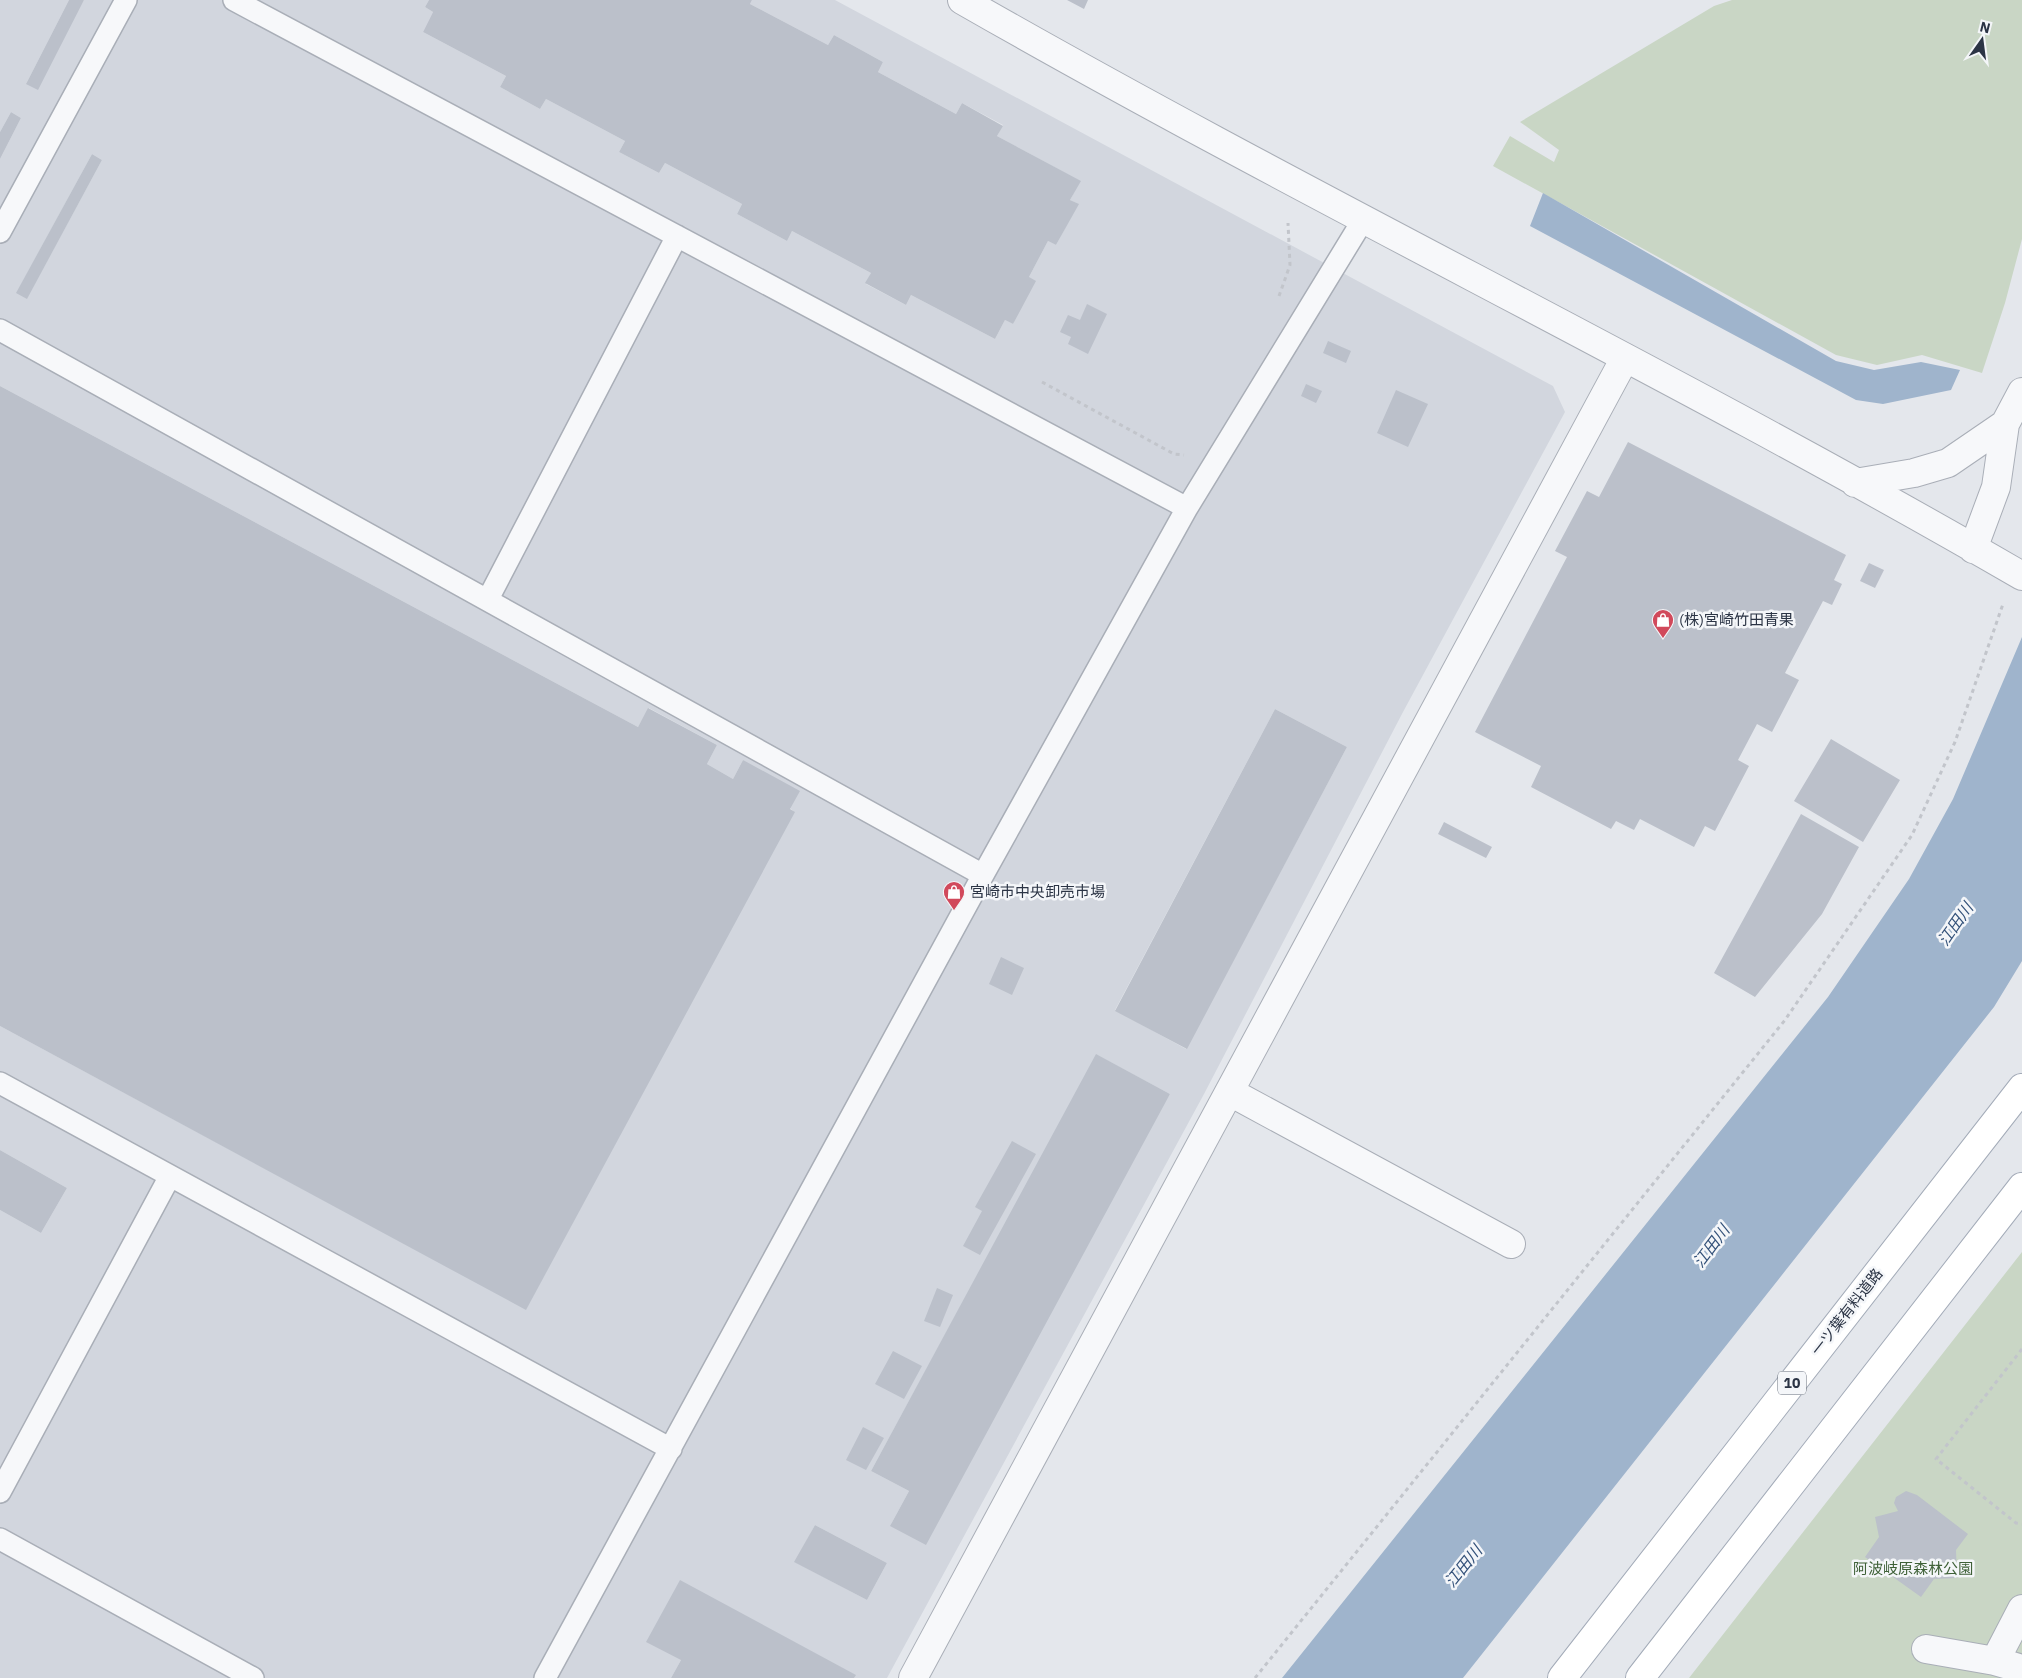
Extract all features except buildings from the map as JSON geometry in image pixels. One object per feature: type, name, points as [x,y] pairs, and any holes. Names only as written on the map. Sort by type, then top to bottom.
[{"type":"main road","name":"一ツ葉有料道路","points":[[1562,1678],[2022,1088]]},
{"type":"main road","points":[[1640,1678],[2022,1187]]},
{"type":"street","points":[[962,0],[1363,220],[1625,358],[2017,573]]},
{"type":"street","points":[[913,1678],[1625,358]]},
{"type":"street","points":[[1973,549],[1996,487],[2005,424],[2022,392]]},
{"type":"street","points":[[1855,483],[1914,473],[1948,463],[2005,424]]},
{"type":"street","points":[[1230,1092],[1511,1244]]},
{"type":"street","points":[[1995,1660],[2022,1609]]},
{"type":"street","points":[[1926,1649],[1995,1660],[2022,1669]]},
{"type":"lane","points":[[0,232],[126,0]]},
{"type":"lane","points":[[234,0],[1187,508]]},
{"type":"lane","points":[[545,1678],[983,875],[1187,508],[1363,220]]},
{"type":"lane","points":[[488,599],[677,236]]},
{"type":"lane","points":[[0,330],[983,875]]},
{"type":"lane","points":[[0,1083],[671,1449]]},
{"type":"lane","points":[[0,1492],[170,1176]]},
{"type":"lane","points":[[0,1540],[253,1678]]},
{"type":"path","points":[[1277,300],[1290,265],[1288,223]]},
{"type":"path","points":[[1042,382],[1174,454],[1192,457]]},
{"type":"path","points":[[1255,1678],[1785,1020],[1912,835],[1955,742],[2006,594],[2017,573]]},
{"type":"path","points":[[2022,1349],[1936,1459],[2016,1523],[2022,1524]]},
{"type":"shaded area","name":"宮崎市中央卸売市場","points":[[0,0],[69,0],[26,84],[84,0],[429,0],[425,7],[433,12],[423,32],[506,76],[500,87],[540,109],[546,99],[625,141],[619,152],[659,173],[665,163],[742,204],[737,214],[787,241],[792,231],[871,273],[866,284],[906,305],[911,295],[995,339],[1005,320],[1013,324],[1029,277],[1048,241],[1056,245],[1078,204],[1070,200],[1080,181],[997,136],[1003,125],[962,103],[956,114],[878,72],[883,62],[834,35],[828,45],[750,4],[752,0],[835,0],[1553,386],[1565,412],[1403,712],[1204,1094],[887,1678],[854,1678],[855,1675],[680,1581],[681,1660],[671,1678],[0,1678],[0,1210],[41,1233],[67,1188],[0,1150],[0,1026],[526,1309],[794,812],[743,760],[733,779],[707,764],[717,745],[649,708],[638,727],[0,386],[0,159],[21,118],[11,112],[0,132]],"holes":[[[92,154],[102,160],[27,298],[17,292]],[[1275,709],[1347,747],[1186,1049],[1115,1010]],[[1097,1055],[1170,1094],[890,1526],[909,1491],[871,1471]],[[815,1525],[887,1563],[867,1600],[795,1562]]]},
{"type":"green space","points":[[1732,0],[2022,0],[2022,239],[2005,303],[1982,373],[1922,355],[1877,365],[1836,355],[1493,166],[1510,136],[1554,162],[1559,150],[1520,122],[1714,6]]},
{"type":"green space","name":"阿波岐原森林公園","points":[[2022,1252],[2022,1678],[1689,1678]]},
{"type":"water","points":[[1543,193],[1836,361],[1874,370],[1921,362],[1960,370],[1951,390],[1883,404],[1856,400],[1530,226]]},
{"type":"water","name":"江田川","points":[[2022,637],[2022,961],[1994,1007],[1463,1678],[1282,1678],[1828,997],[1909,879],[1953,799]]},
{"type":"place","name":"(株)宮崎竹田青果","points":[[1663,639]]},
{"type":"place","name":"宮崎市中央卸売市場","points":[[954,911]]}]
